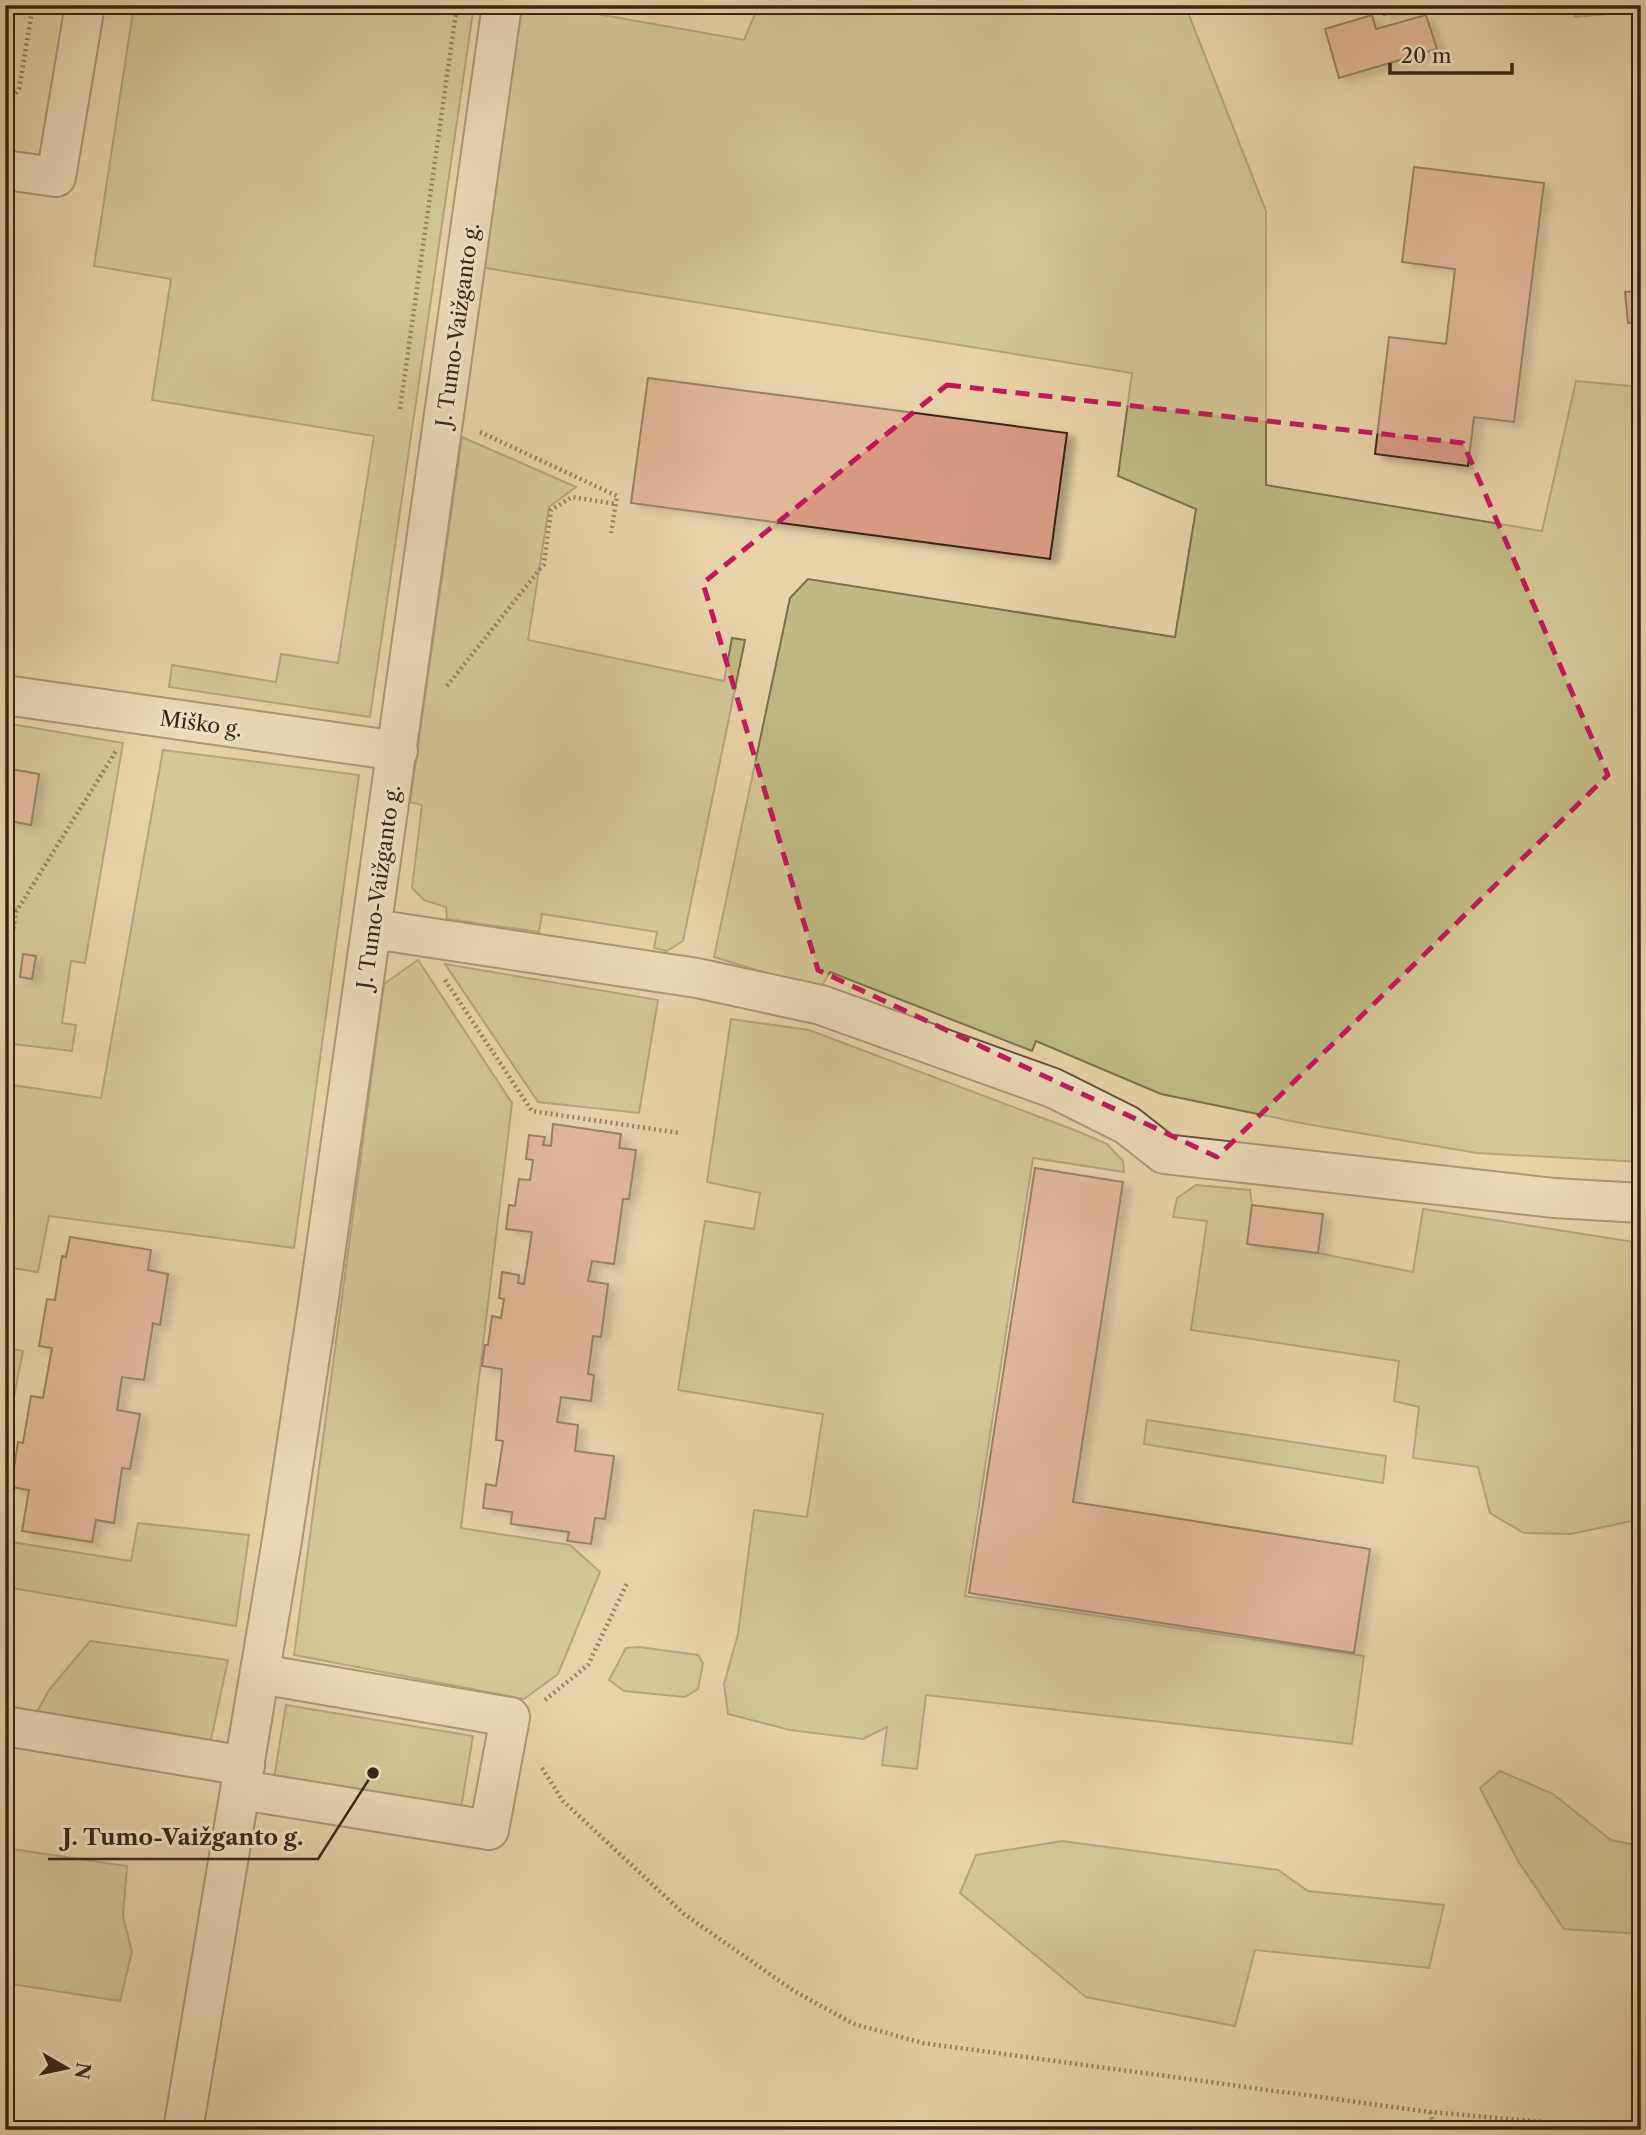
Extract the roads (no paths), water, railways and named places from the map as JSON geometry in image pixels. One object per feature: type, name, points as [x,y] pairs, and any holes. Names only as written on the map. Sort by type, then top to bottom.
[{"type":"street","points":[[5,170],[56,177],[85,5]]},
{"type":"street","name":"J. Tumo-Vaižganto g.","points":[[183,2130],[260,1674],[373,929],[502,5]]},
{"type":"street","name":"Miško g.","points":[[5,695],[398,751]]},
{"type":"street","points":[[373,929],[697,978],[821,1005],[1053,1088],[1127,1125],[1164,1154],[1554,1198],[1641,1203]]},
{"type":"street","points":[[5,1726],[489,1830],[510,1717],[260,1674]]},
{"type":"place","name":"J. Tumo-Vaižganto g.","points":[[373,1773]]}]
